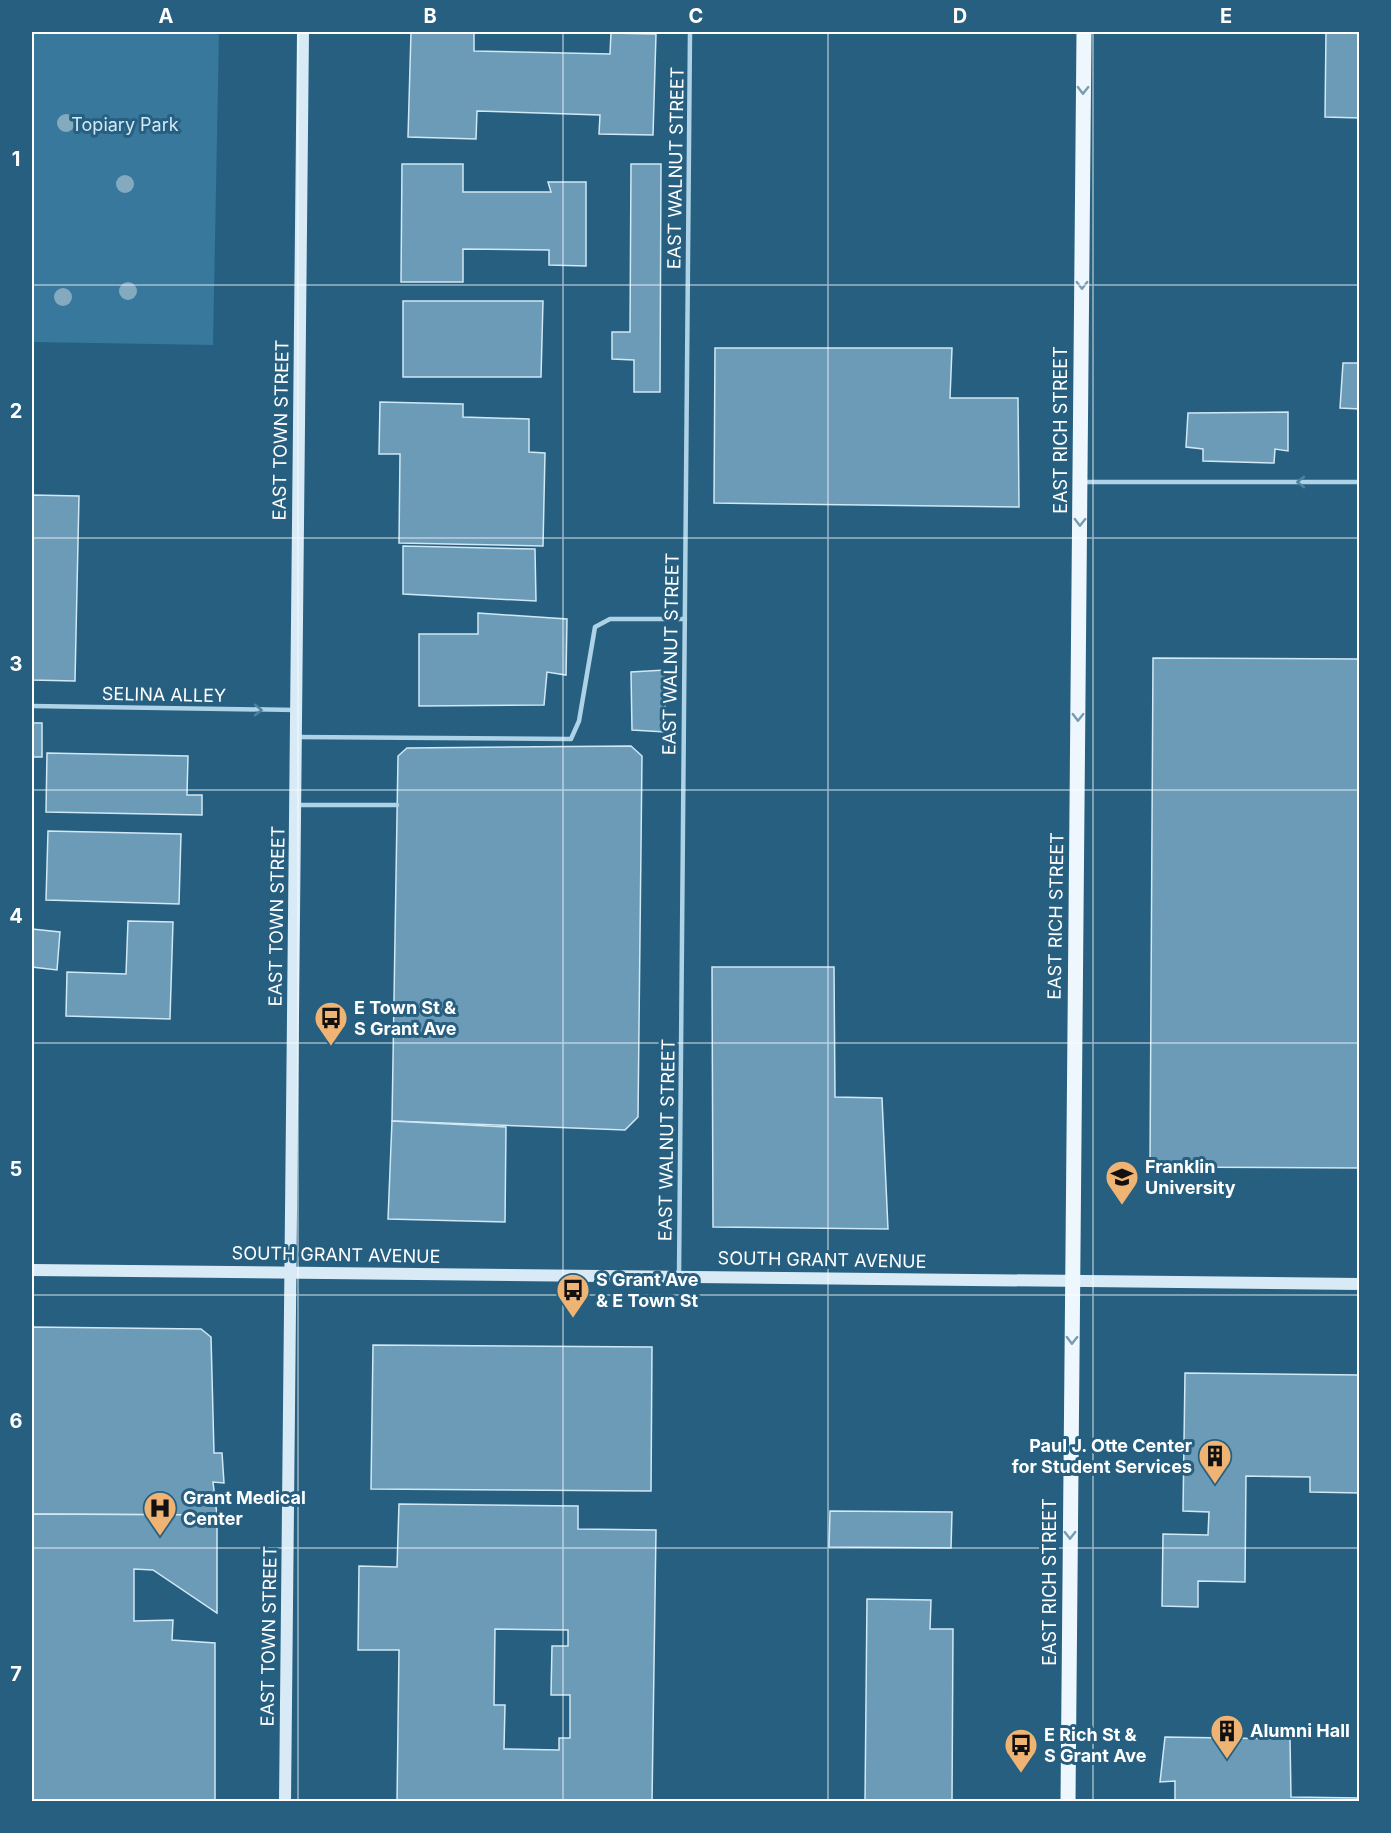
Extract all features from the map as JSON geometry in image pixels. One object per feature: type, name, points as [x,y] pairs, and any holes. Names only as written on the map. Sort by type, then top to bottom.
[{"type":"main road","name":"EAST RICH STREET","points":[[1068,1802],[1084,32]]},
{"type":"street","name":"EAST TOWN STREET","points":[[285,1802],[303,32]]},
{"type":"street","name":"SOUTH GRANT AVENUE","points":[[32,1270],[1359,1284]]},
{"type":"lane","name":"EAST WALNUT STREET","points":[[679,1277],[690,32]]},
{"type":"lane","points":[[1080,482],[1359,482]]},
{"type":"lane","points":[[296,736],[571,739],[579,721],[595,627],[610,619],[685,619]]},
{"type":"lane","name":"SELINA ALLEY","points":[[32,706],[296,710]]},
{"type":"lane","points":[[296,805],[397,805]]},
{"type":"green space","name":"Topiary Park","points":[[32,32],[219,32],[213,345],[32,342]]},
{"type":"building","points":[[411,32],[474,33],[474,51],[610,54],[611,33],[656,34],[653,135],[599,134],[600,115],[477,111],[476,139],[408,137]]},
{"type":"building","points":[[1326,32],[1360,32],[1360,118],[1325,117]]},
{"type":"building","points":[[402,164],[463,164],[463,192],[551,192],[548,182],[586,182],[586,266],[549,265],[549,250],[463,249],[463,282],[401,282]]},
{"type":"building","points":[[631,164],[661,164],[660,392],[634,392],[634,360],[612,359],[612,332],[630,332]]},
{"type":"building","points":[[403,301],[543,301],[541,377],[403,377]]},
{"type":"building","points":[[715,348],[952,348],[950,398],[1018,398],[1019,507],[714,503]]},
{"type":"building","points":[[1343,363],[1360,363],[1360,409],[1340,408]]},
{"type":"building","points":[[380,402],[463,404],[463,417],[529,419],[529,452],[545,453],[543,546],[399,543],[400,454],[379,454]]},
{"type":"building","points":[[1288,412],[1288,451],[1275,449],[1274,463],[1203,461],[1203,449],[1186,447],[1188,413]]},
{"type":"building","points":[[32,495],[79,496],[75,681],[32,680]]},
{"type":"building","points":[[403,546],[535,549],[536,601],[403,594]]},
{"type":"building","points":[[478,613],[567,619],[566,675],[547,672],[544,705],[419,706],[419,634],[478,634]]},
{"type":"building","points":[[1153,658],[1360,659],[1360,1168],[1150,1167]]},
{"type":"building","points":[[665,670],[665,732],[632,730],[631,672]]},
{"type":"building","points":[[32,723],[42,723],[42,757],[32,757]]},
{"type":"building","points":[[631,746],[642,756],[638,1117],[625,1130],[392,1121],[398,756],[407,748]]},
{"type":"building","points":[[47,753],[188,756],[187,795],[202,795],[202,815],[46,812]]},
{"type":"building","points":[[48,831],[181,834],[179,904],[46,900]]},
{"type":"building","points":[[128,921],[173,922],[170,1019],[66,1016],[67,972],[126,974]]},
{"type":"building","points":[[32,929],[60,932],[57,970],[32,967]]},
{"type":"building","points":[[712,967],[834,967],[835,1097],[882,1098],[888,1229],[713,1227]]},
{"type":"building","points":[[392,1121],[506,1127],[505,1222],[388,1219]]},
{"type":"building","points":[[32,1327],[201,1329],[211,1337],[214,1453],[222,1453],[224,1483],[213,1482],[217,1515],[32,1514]]},
{"type":"building","points":[[373,1345],[652,1347],[651,1491],[371,1489]]},
{"type":"building","name":"Paul J. Otte Center for Student Services","points":[[1185,1373],[1360,1375],[1360,1493],[1310,1492],[1310,1477],[1246,1476],[1245,1582],[1198,1581],[1198,1607],[1162,1606],[1163,1534],[1208,1535],[1209,1512],[1183,1511]]},
{"type":"building","points":[[399,1504],[578,1506],[578,1529],[656,1530],[652,1802],[397,1802],[399,1650],[358,1650],[359,1566],[397,1567]],"holes":[[[495,1629],[568,1630],[568,1646],[552,1646],[551,1695],[570,1695],[570,1738],[559,1738],[559,1750],[504,1749],[505,1705],[494,1705]]]},
{"type":"building","points":[[830,1511],[952,1512],[951,1548],[829,1547]]},
{"type":"building","points":[[32,1514],[217,1515],[217,1613],[153,1570],[134,1569],[134,1621],[173,1620],[172,1640],[215,1643],[215,1802],[32,1802]]},
{"type":"building","points":[[867,1599],[931,1600],[930,1629],[953,1629],[952,1802],[865,1802]]},
{"type":"building","name":"Alumni Hall","points":[[1165,1737],[1290,1739],[1291,1797],[1360,1798],[1360,1802],[1175,1802],[1175,1781],[1160,1782]]},
{"type":"place","name":"E Town St & S Grant Ave","points":[[331,1047]]},
{"type":"place","name":"Franklin University","points":[[1122,1206]]},
{"type":"place","name":"S Grant Ave & E Town St","points":[[573,1319]]},
{"type":"place","name":"Paul J. Otte Center for Student Services","points":[[1215,1485]]},
{"type":"place","name":"Grant Medical Center","points":[[160,1537]]},
{"type":"place","name":"Alumni Hall","points":[[1227,1760]]},
{"type":"place","name":"E Rich St & S Grant Ave","points":[[1021,1774]]}]
